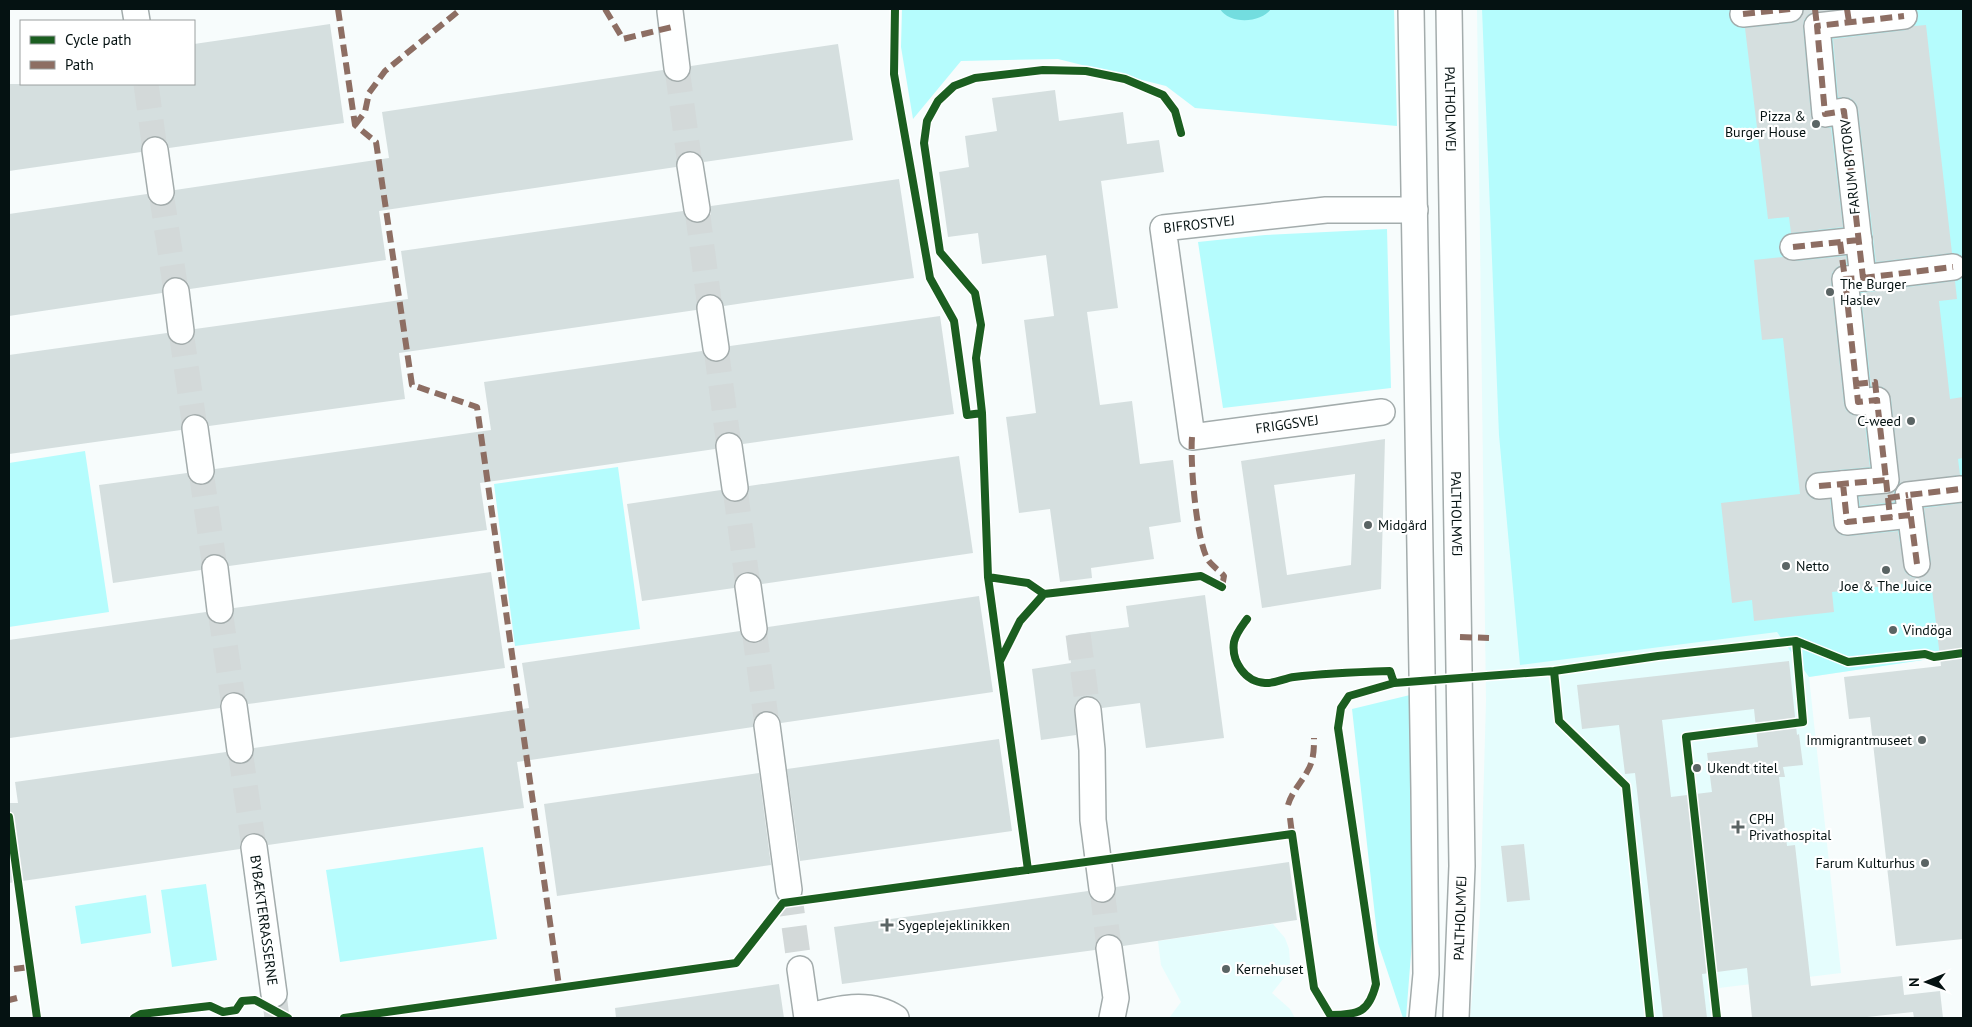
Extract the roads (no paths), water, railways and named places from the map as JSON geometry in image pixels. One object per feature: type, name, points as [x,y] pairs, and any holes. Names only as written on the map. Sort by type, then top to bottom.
[{"type":"street","points":[[1410,9],[1424,801],[1426,974],[1422,1018]]},
{"type":"street","name":"PALTHOLMVEJ","points":[[1448,9],[1462,809],[1461,918],[1456,1018]]},
{"type":"street","points":[[1744,14],[1790,9]]},
{"type":"street","points":[[670,11],[677,68]]},
{"type":"street","name":"FARUM BYTORV","points":[[1904,16],[1816,17],[1825,114],[1844,111],[1849,241],[1854,279],[1858,402],[1877,400],[1897,501],[1917,564]]},
{"type":"street","points":[[155,150],[161,192]]},
{"type":"street","points":[[690,164],[697,208]]},
{"type":"street","name":"BIFROSTVEJ","points":[[1192,437],[1163,228],[1326,210],[1415,210]]},
{"type":"street","points":[[1793,247],[1849,241]]},
{"type":"street","points":[[1854,279],[1953,267]]},
{"type":"street","points":[[176,291],[181,331]]},
{"type":"street","points":[[710,308],[716,348]]},
{"type":"street","name":"FRIGGSVEJ","points":[[1192,437],[1382,412]]},
{"type":"street","points":[[195,428],[201,471]]},
{"type":"street","points":[[729,446],[735,488]]},
{"type":"street","points":[[1897,501],[1831,485],[1846,522],[1897,501],[1961,489]]},
{"type":"street","points":[[215,568],[220,610]]},
{"type":"street","points":[[748,586],[754,629]]},
{"type":"street","points":[[234,706],[240,750]]},
{"type":"street","points":[[1088,710],[1092,750],[1093,820],[1102,889]]},
{"type":"street","points":[[767,725],[790,890]]},
{"type":"street","name":"BYBÆKTERRASSERNE","points":[[254,847],[274,994]]},
{"type":"street","points":[[1109,948],[1116,998],[1112,1018]]},
{"type":"street","points":[[800,969],[807,1018],[838,1008],[862,1007],[886,1011],[896,1018]]},
{"type":"tunnel","points":[[677,68],[690,165]]},
{"type":"tunnel","points":[[146,85],[155,150]]},
{"type":"tunnel","points":[[161,192],[176,291]]},
{"type":"tunnel","points":[[697,209],[710,308]]},
{"type":"tunnel","points":[[181,331],[195,428]]},
{"type":"tunnel","points":[[716,348],[729,446]]},
{"type":"tunnel","points":[[201,471],[215,568]]},
{"type":"tunnel","points":[[735,488],[748,586]]},
{"type":"tunnel","points":[[220,610],[234,706]]},
{"type":"tunnel","points":[[754,629],[767,725]]},
{"type":"tunnel","points":[[1078,634],[1088,710]]},
{"type":"tunnel","points":[[240,750],[254,847]]},
{"type":"tunnel","points":[[1102,889],[1109,948]]},
{"type":"tunnel","points":[[789,890],[800,969]]},
{"type":"tunnel","points":[[274,994],[277,1018]]},
{"type":"place","name":"Pizza & Burger House","points":[[1816,124]]},
{"type":"place","name":"The Burger Haslev","points":[[1830,292]]},
{"type":"place","name":"C-weed","points":[[1911,421]]},
{"type":"place","name":"Midgård","points":[[1368,525]]},
{"type":"place","name":"Netto","points":[[1786,566]]},
{"type":"place","name":"Joe & The Juice","points":[[1886,570]]},
{"type":"place","name":"Vindöga","points":[[1893,630]]},
{"type":"place","name":"Immigrantmuseet","points":[[1922,740]]},
{"type":"place","name":"Ukendt titel","points":[[1697,768]]},
{"type":"place","name":"CPH Privathospital","points":[[1738,827]]},
{"type":"place","name":"Farum Kulturhus","points":[[1925,863]]},
{"type":"place","name":"Sygeplejeklinikken","points":[[887,925]]},
{"type":"place","name":"Kernehuset","points":[[1226,969]]}]
